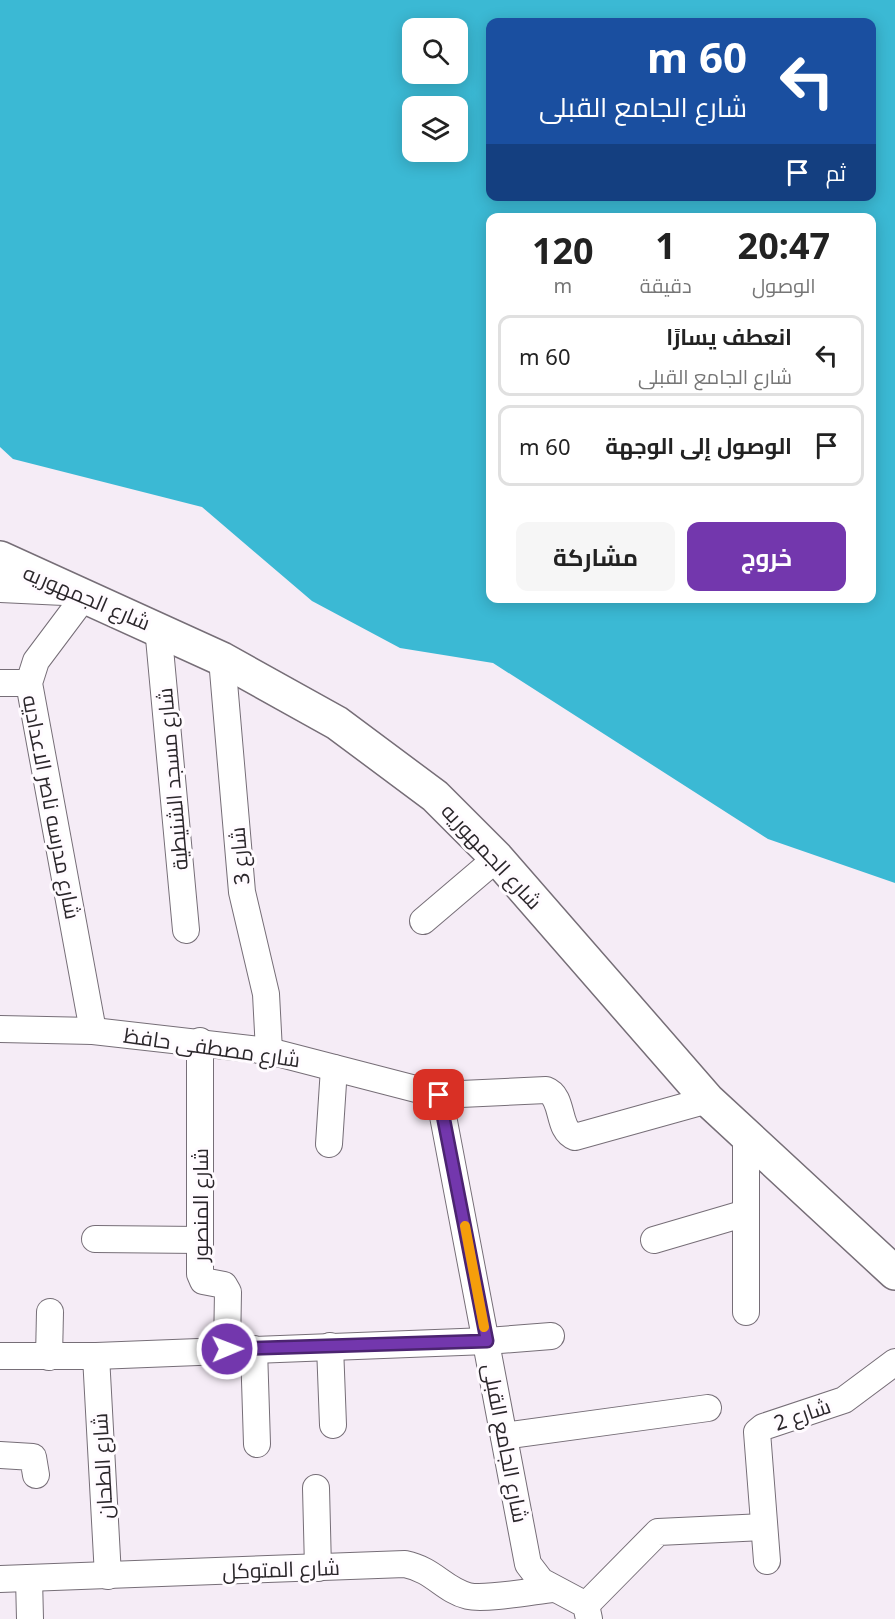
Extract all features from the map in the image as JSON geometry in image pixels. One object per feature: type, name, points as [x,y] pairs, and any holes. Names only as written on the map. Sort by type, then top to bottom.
[{"type":"street","name":"شارع الجمهوريه","points":[[0,558],[77,595],[158,627],[222,659],[337,723],[435,796],[497,858],[708,1100],[895,1273]]},
{"type":"street","points":[[0,589],[77,595]]},
{"type":"street","name":"شارع مدرسه ناصر الاعداديه","points":[[77,595],[36,661],[29,683],[93,1031]]},
{"type":"street","name":"شارع مسجد الشنيطية","points":[[158,627],[186,930]]},
{"type":"street","name":"شارع 3","points":[[222,659],[242,892],[266,994],[269,1051]]},
{"type":"street","points":[[0,683],[29,683]]},
{"type":"street","points":[[423,921],[497,858]]},
{"type":"street","name":"شارع مصطفى حافظ","points":[[0,1029],[93,1031],[200,1041],[269,1051],[439,1095],[550,1091],[567,1132],[575,1137],[708,1100]]},
{"type":"street","name":"شارع المنصور","points":[[200,1041],[201,1279],[221,1283],[228,1292],[227,1349]]},
{"type":"street","points":[[329,1144],[334,1068]]},
{"type":"street","name":"شارع الجامع القبلى","points":[[439,1095],[528,1564],[533,1573],[587,1612]]},
{"type":"street","points":[[746,1135],[746,1312]]},
{"type":"street","points":[[654,1240],[746,1213]]},
{"type":"street","points":[[95,1239],[200,1240]]},
{"type":"street","points":[[49,1357],[50,1312]]},
{"type":"street","points":[[0,1356],[96,1356],[227,1349],[487,1341],[551,1336]]},
{"type":"street","points":[[330,1346],[333,1425]]},
{"type":"street","points":[[254,1349],[257,1444]]},
{"type":"street","name":"شارع الطحان","points":[[96,1356],[108,1576]]},
{"type":"street","name":"شارع 2","points":[[767,1561],[758,1430],[844,1400],[895,1362]]},
{"type":"street","points":[[504,1436],[708,1408]]},
{"type":"street","points":[[0,1455],[33,1457],[36,1475]]},
{"type":"street","points":[[316,1488],[318,1568]]},
{"type":"street","points":[[587,1612],[658,1532],[764,1527]]},
{"type":"street","name":"شارع المتوكل","points":[[0,1579],[405,1564],[428,1571],[455,1591],[470,1597],[553,1589]]},
{"type":"street","points":[[29,1578],[30,1619]]},
{"type":"water","points":[[0,0],[895,0],[895,883],[768,839],[493,663],[400,648],[312,601],[202,507],[13,459],[0,447]]},
{"type":"slow traffic","points":[[465,1226],[484,1327]]},
{"type":"route","points":[[227,1349],[487,1341],[439,1095]]}]
